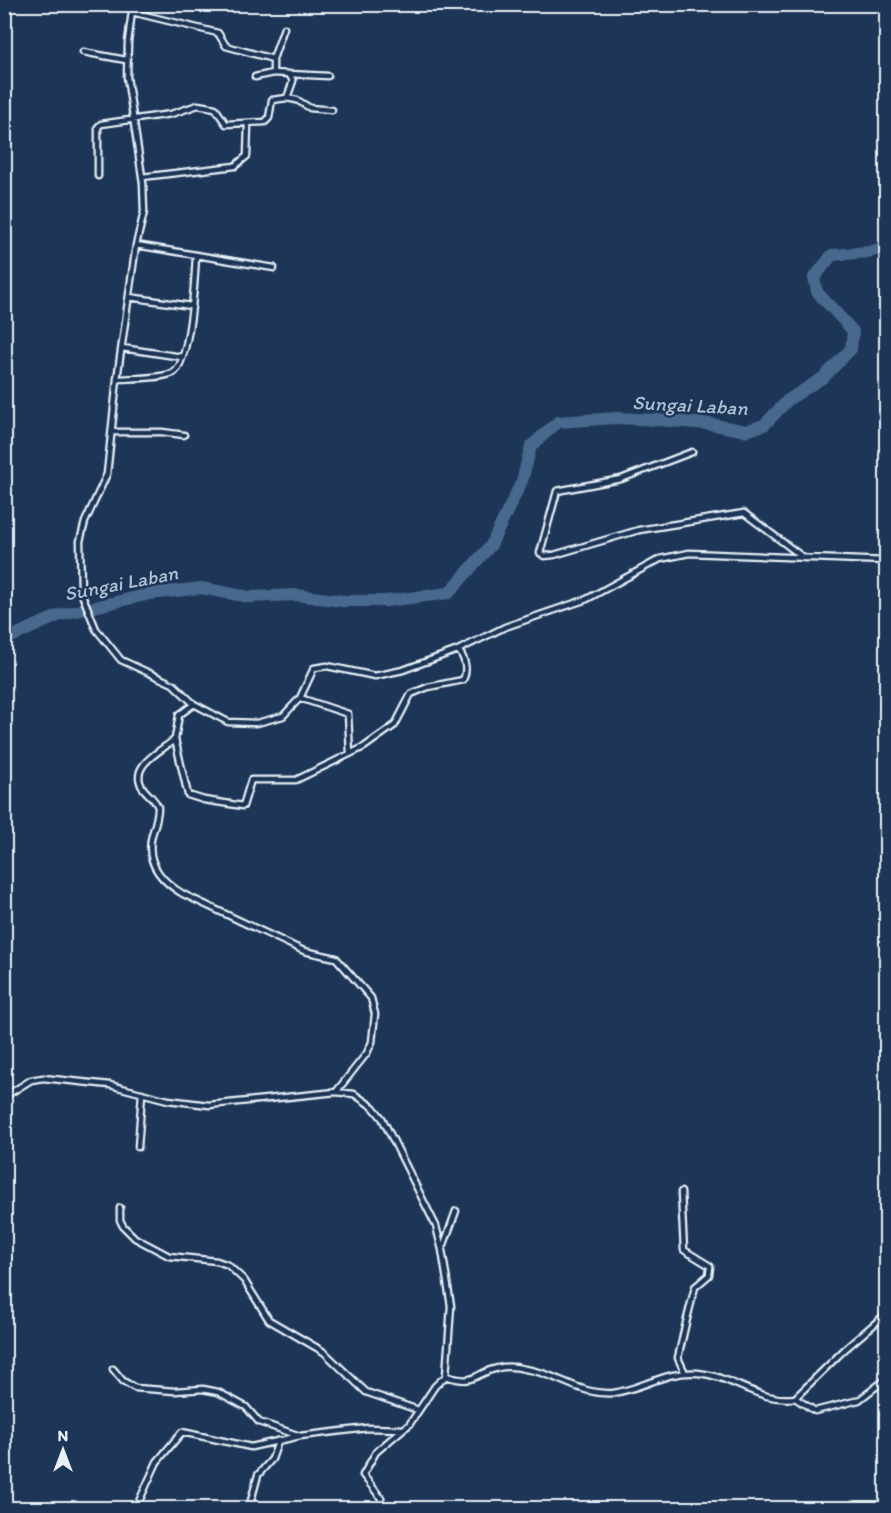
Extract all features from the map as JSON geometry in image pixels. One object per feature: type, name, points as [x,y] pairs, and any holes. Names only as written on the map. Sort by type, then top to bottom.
[{"type":"street","points":[[133,4],[126,60],[145,203],[136,245],[117,379],[107,474],[85,522],[80,541],[81,592],[96,629],[121,660],[173,684],[194,704],[215,717],[244,724],[283,716],[300,698],[314,669],[327,666],[375,676],[403,670],[458,650],[505,627],[586,598],[672,555],[689,553],[886,561]]},
{"type":"street","points":[[132,12],[182,26],[207,28],[218,33],[226,46],[273,59]]},
{"type":"street","points":[[273,73],[273,59],[284,28]]},
{"type":"street","points":[[82,52],[126,60]]},
{"type":"street","points":[[255,77],[273,73],[328,76]]},
{"type":"street","points":[[287,98],[293,81],[289,74]]},
{"type":"street","points":[[98,176],[99,125],[132,118],[171,114],[198,105],[215,108],[220,113],[223,123],[248,124],[268,120],[272,99],[287,98],[297,100],[310,108],[332,110]]},
{"type":"street","points":[[142,177],[235,166],[247,156],[248,124]]},
{"type":"street","points":[[136,245],[274,268]]},
{"type":"street","points":[[117,379],[171,373],[178,368],[191,306],[196,256]]},
{"type":"street","points":[[129,297],[191,306]]},
{"type":"street","points":[[122,348],[182,357]]},
{"type":"street","points":[[113,432],[184,435]]},
{"type":"street","points":[[692,452],[621,479],[557,491],[540,553],[544,556],[554,555],[639,530],[744,513],[804,558]]},
{"type":"street","points":[[194,704],[179,715],[175,739],[188,795],[228,805],[244,806],[251,780],[296,780],[350,754],[392,728],[411,694],[428,687],[463,680],[465,665],[463,656],[458,650]]},
{"type":"street","points":[[300,698],[348,714],[350,754]]},
{"type":"street","points":[[175,739],[146,762],[140,772],[141,786],[158,807],[150,850],[156,869],[171,887],[190,898],[304,951],[336,958],[371,998],[375,1014],[372,1042],[367,1053],[336,1092]]},
{"type":"street","points":[[4,1097],[31,1080],[44,1078],[110,1085],[182,1102],[222,1105],[336,1092],[360,1098],[373,1107],[382,1119],[436,1226],[451,1306],[446,1376],[418,1410],[409,1425],[376,1452],[363,1475],[381,1498],[381,1509]]},
{"type":"street","points":[[138,1147],[142,1093]]},
{"type":"street","points":[[681,1192],[684,1250],[710,1266],[709,1275],[695,1287],[685,1327],[678,1358],[685,1373]]},
{"type":"street","points":[[120,1208],[120,1220],[135,1238],[169,1256],[217,1261],[228,1265],[244,1280],[269,1320],[324,1352],[366,1392],[418,1410]]},
{"type":"street","points":[[442,1250],[456,1210]]},
{"type":"street","points":[[795,1398],[844,1350],[886,1314]]},
{"type":"street","points":[[446,1376],[470,1380],[497,1368],[527,1369],[583,1390],[602,1393],[627,1390],[660,1378],[685,1373],[710,1375],[760,1395],[795,1398],[815,1411],[859,1400],[886,1379]]},
{"type":"street","points":[[113,1369],[123,1381],[135,1388],[175,1391],[210,1389],[246,1407],[259,1422],[300,1436]]},
{"type":"street","points":[[136,1509],[158,1462],[182,1432],[251,1447],[300,1436],[368,1428],[403,1429]]},
{"type":"street","points":[[249,1509],[258,1475],[272,1459],[278,1442]]},
{"type":"waterway","name":"Sungai Laban","points":[[4,640],[60,615],[150,594],[201,588],[249,597],[296,595],[343,601],[386,601],[449,593],[491,545],[522,481],[531,446],[558,422],[616,418],[710,424],[746,431],[764,425],[788,400],[824,377],[851,349],[853,331],[817,292],[814,278],[832,255],[869,252],[886,247]]}]
